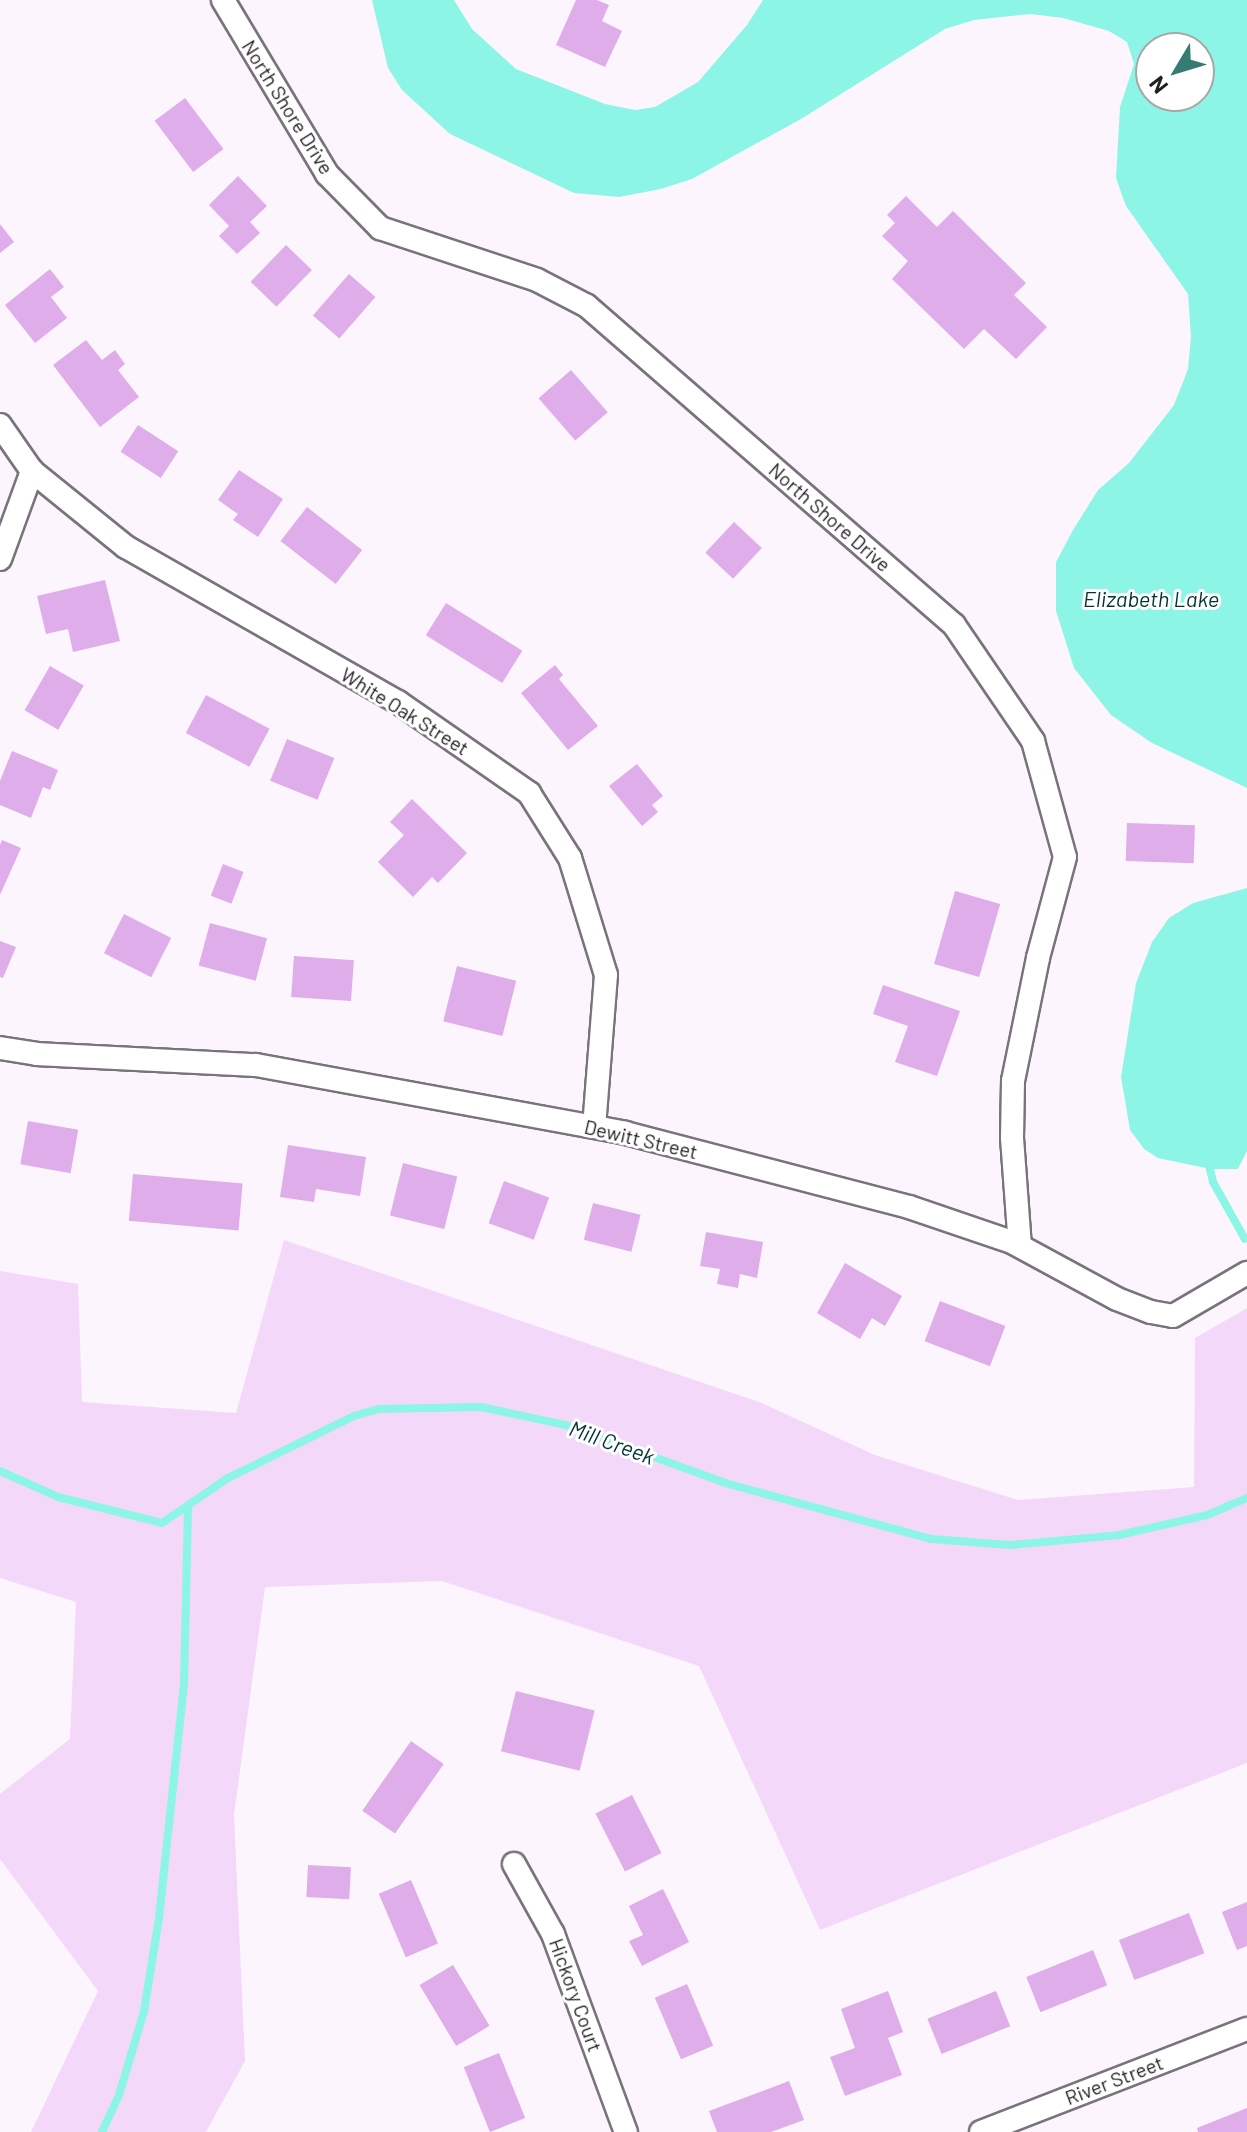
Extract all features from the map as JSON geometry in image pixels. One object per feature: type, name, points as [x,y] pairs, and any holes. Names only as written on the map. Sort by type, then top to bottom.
[{"type":"street","name":"North Shore Drive","points":[[223,0],[327,174],[380,228],[537,280],[587,306],[954,625],[1033,741],[1065,857],[1038,958],[1013,1081],[1012,1138],[1020,1246]]},
{"type":"street","name":"White Oak Street","points":[[0,425],[32,471],[126,547],[398,702],[529,793],[570,858],[606,975],[594,1127]]},
{"type":"street","points":[[0,559],[32,471]]},
{"type":"street","name":"Dewitt Street","points":[[0,1048],[36,1054],[256,1065],[594,1127],[909,1207],[1020,1246],[1117,1299],[1151,1312],[1173,1316],[1247,1273]]},
{"type":"street","name":"Hickory Court","points":[[514,1864],[553,1934],[626,2132]]},
{"type":"street","name":"River Street","points":[[981,2132],[1247,2029]]},
{"type":"shaded area","points":[[284,1240],[759,1402],[875,1455],[1018,1500],[1194,1487],[1195,1338],[1247,1308],[1247,1763],[820,1930],[699,1666],[442,1581],[265,1587],[234,1815],[245,2061],[206,2132],[31,2132],[98,1991],[0,1859],[0,1794],[70,1739],[76,1602],[0,1578],[0,1271],[78,1284],[82,1402],[236,1413]]},
{"type":"water","name":"Elizabeth Lake","points":[[372,0],[454,0],[472,29],[516,69],[605,104],[635,110],[655,107],[698,82],[747,25],[763,0],[1247,0],[1247,788],[1152,743],[1111,715],[1074,668],[1056,611],[1056,562],[1073,530],[1098,490],[1129,463],[1174,405],[1188,369],[1191,337],[1188,294],[1126,206],[1116,178],[1120,107],[1134,64],[1127,42],[1109,31],[1063,18],[1031,14],[974,20],[945,29],[801,119],[692,179],[619,197],[574,193],[450,134],[402,90],[388,68]]},
{"type":"water","points":[[1247,888],[1247,1151],[1238,1169],[1210,1169],[1158,1158],[1144,1149],[1130,1130],[1121,1077],[1136,983],[1152,942],[1169,918],[1193,903]]},
{"type":"building","points":[[576,0],[597,0],[609,5],[602,21],[622,31],[605,67],[556,45]]},
{"type":"building","points":[[185,98],[224,149],[193,172],[155,121]]},
{"type":"building","points":[[238,176],[267,206],[250,222],[260,233],[237,254],[219,236],[229,226],[209,205]]},
{"type":"building","points":[[906,196],[937,227],[953,211],[1026,283],[1014,295],[1047,327],[1016,359],[984,329],[964,349],[892,279],[908,261],[882,236],[895,223],[887,215]]},
{"type":"building","points":[[0,224],[14,242],[0,253]]},
{"type":"building","points":[[286,245],[312,270],[276,307],[251,282]]},
{"type":"building","points":[[50,269],[64,287],[51,297],[67,318],[35,343],[5,305]]},
{"type":"building","points":[[349,274],[375,297],[339,338],[313,316]]},
{"type":"building","points":[[86,340],[102,360],[115,350],[125,364],[118,370],[139,397],[100,427],[53,365]]},
{"type":"building","points":[[571,370],[608,412],[575,440],[539,398]]},
{"type":"building","points":[[138,425],[178,451],[161,478],[121,452]]},
{"type":"building","points":[[239,470],[283,499],[258,537],[233,520],[238,514],[218,500]]},
{"type":"building","points":[[307,507],[362,550],[336,584],[281,541]]},
{"type":"building","points":[[734,522],[762,548],[733,579],[705,553]]},
{"type":"building","points":[[105,580],[120,641],[73,652],[68,629],[46,634],[37,596]]},
{"type":"building","points":[[446,603],[522,651],[502,683],[426,635]]},
{"type":"building","points":[[555,665],[563,675],[559,679],[598,726],[568,750],[521,693]]},
{"type":"building","points":[[50,666],[84,686],[58,730],[24,710]]},
{"type":"building","points":[[206,695],[270,729],[249,767],[186,733]]},
{"type":"building","points":[[287,739],[334,758],[317,800],[270,781]]},
{"type":"building","points":[[12,751],[58,770],[50,790],[43,787],[31,818],[0,805],[0,781]]},
{"type":"building","points":[[637,764],[663,796],[652,805],[658,812],[642,826],[609,786]]},
{"type":"building","points":[[412,799],[467,853],[438,883],[432,877],[413,897],[378,862],[404,835],[390,822]]},
{"type":"building","points":[[1127,823],[1195,825],[1194,863],[1126,861]]},
{"type":"building","points":[[2,840],[21,848],[0,895],[0,845]]},
{"type":"building","points":[[223,864],[244,872],[231,904],[211,896]]},
{"type":"building","points":[[955,891],[1000,904],[979,977],[934,964]]},
{"type":"building","points":[[124,914],[171,938],[151,977],[104,953]]},
{"type":"building","points":[[210,923],[267,938],[256,981],[199,966]]},
{"type":"building","points":[[0,941],[16,947],[3,978],[0,977]]},
{"type":"building","points":[[294,956],[354,960],[351,1001],[291,997]]},
{"type":"building","points":[[457,966],[516,981],[502,1036],[443,1021]]},
{"type":"building","points":[[883,985],[960,1011],[937,1076],[895,1062],[908,1026],[873,1014]]},
{"type":"building","points":[[28,1121],[78,1130],[71,1173],[20,1164]]},
{"type":"building","points":[[288,1145],[366,1157],[360,1196],[316,1189],[314,1202],[280,1197]]},
{"type":"building","points":[[403,1163],[457,1177],[444,1229],[390,1215]]},
{"type":"building","points":[[133,1174],[243,1184],[238,1230],[129,1221]]},
{"type":"building","points":[[504,1181],[549,1197],[534,1240],[489,1223]]},
{"type":"building","points":[[593,1203],[641,1215],[631,1252],[584,1240]]},
{"type":"building","points":[[706,1232],[763,1242],[757,1278],[740,1274],[738,1288],[717,1284],[720,1269],[700,1266]]},
{"type":"building","points":[[845,1263],[902,1296],[885,1326],[872,1318],[860,1339],[817,1313]]},
{"type":"building","points":[[940,1301],[1005,1326],[990,1366],[925,1341]]},
{"type":"building","points":[[516,1691],[595,1711],[580,1771],[501,1751]]},
{"type":"building","points":[[411,1741],[444,1764],[395,1834],[362,1811]]},
{"type":"building","points":[[632,1795],[662,1853],[625,1872],[595,1814]]},
{"type":"building","points":[[308,1865],[351,1867],[349,1899],[306,1897]]},
{"type":"building","points":[[411,1880],[438,1944],[406,1957],[379,1894]]},
{"type":"building","points":[[663,1889],[689,1942],[642,1966],[629,1941],[643,1935],[629,1906]]},
{"type":"building","points":[[1247,1902],[1247,1946],[1237,1950],[1222,1912]]},
{"type":"building","points":[[1189,1913],[1204,1953],[1134,1980],[1119,1940]]},
{"type":"building","points":[[1093,1950],[1107,1985],[1040,2012],[1026,1977]]},
{"type":"building","points":[[453,1965],[490,2026],[456,2046],[420,1985]]},
{"type":"building","points":[[687,1984],[713,2046],[681,2059],[655,1998]]},
{"type":"building","points":[[888,1991],[903,2032],[888,2038],[902,2075],[845,2096],[830,2057],[855,2048],[841,2009]]},
{"type":"building","points":[[996,1991],[1010,2026],[942,2054],[927,2019]]},
{"type":"building","points":[[499,2053],[525,2118],[490,2132],[464,2067]]},
{"type":"building","points":[[789,2081],[804,2120],[771,2132],[717,2132],[709,2111]]},
{"type":"building","points":[[1247,2108],[1247,2132],[1198,2132],[1197,2128]]},
{"type":"waterway","points":[[1214,1162],[1210,1169],[1213,1182],[1245,1239]]},
{"type":"waterway","name":"Mill Creek","points":[[0,1471],[58,1497],[162,1523],[228,1478],[354,1416],[378,1409],[481,1407],[566,1425],[725,1483],[931,1539],[1010,1545],[1119,1535],[1207,1515],[1247,1498]]},
{"type":"waterway","points":[[102,2132],[119,2095],[144,2011],[159,1918],[184,1684],[188,1506]]}]
